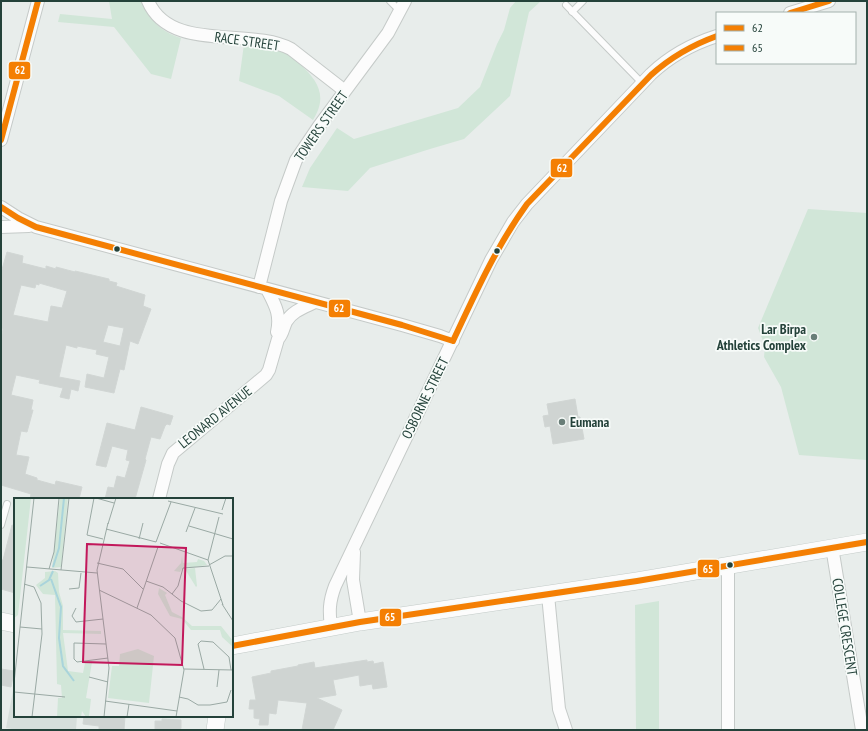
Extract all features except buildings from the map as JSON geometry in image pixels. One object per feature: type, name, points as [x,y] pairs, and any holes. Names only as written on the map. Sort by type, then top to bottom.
[{"type":"street","points":[[1,140],[38,1]]},
{"type":"street","name":"RACE STREET","points":[[148,1],[153,11],[160,19],[175,28],[201,35],[262,40],[283,45],[291,49],[345,91]]},
{"type":"street","points":[[793,12],[829,1]]},
{"type":"street","name":"TOWERS STREET","points":[[263,288],[277,215],[292,170],[302,149],[388,33],[402,6]]},
{"type":"street","name":"OSBORNE STREET","points":[[331,628],[329,608],[330,597],[492,260],[514,222],[527,204],[544,185],[661,64],[696,44],[716,36]]},
{"type":"street","points":[[1,207],[36,227],[315,302],[453,341]]},
{"type":"street","points":[[1,207],[1,216]]},
{"type":"street","points":[[1,227],[36,227]]},
{"type":"street","name":"LEONARD AVENUE","points":[[159,498],[168,464],[173,453],[266,375],[269,370],[278,339],[279,317],[277,310],[263,288]]},
{"type":"street","name":"LEONARD AVENUE","points":[[278,339],[282,335],[284,326],[290,316],[315,302]]},
{"type":"street","points":[[233,646],[360,622],[548,595],[867,542]]},
{"type":"street","name":"OSBORNE STREET","points":[[354,546],[354,580],[360,622]]},
{"type":"street","name":"COLLEGE CRESCENT","points":[[832,548],[862,730]]},
{"type":"street","points":[[728,565],[728,730]]},
{"type":"street","points":[[548,595],[558,704],[561,718],[566,730]]},
{"type":"street","points":[[1,621],[14,624]]},
{"type":"street","points":[[210,730],[211,717]]},
{"type":"street","points":[[214,730],[217,717]]},
{"type":"lane","points":[[390,1],[402,6]]},
{"type":"lane","points":[[572,12],[583,1]]},
{"type":"lane","points":[[566,5],[642,83]]},
{"type":"lane","points":[[1,525],[6,504]]},
{"type":"shaded area","points":[[14,685],[14,717],[77,717],[76,730],[18,730],[6,728]]},
{"type":"green space","points":[[109,1],[141,1],[157,24],[167,32],[181,38],[171,79],[151,74],[114,27],[58,22],[60,14],[112,19]]},
{"type":"green space","points":[[516,1],[541,1],[529,12],[510,96],[464,139],[370,168],[348,191],[302,187],[310,168],[337,128],[354,139],[458,108],[480,87],[504,30],[510,8]]},
{"type":"green space","points":[[244,44],[275,48],[293,58],[306,70],[316,83],[320,96],[320,104],[313,120],[279,96],[239,81]]},
{"type":"green space","name":"Lar Birpa Athletics Complex","points":[[808,209],[867,213],[867,460],[799,455],[781,387],[764,357],[765,346],[758,328]]},
{"type":"green space","points":[[659,601],[659,730],[636,730],[635,605]]},
{"type":"transit line","name":"62","points":[[1,140],[38,1]]},
{"type":"transit line","name":"62","points":[[793,12],[829,1]]},
{"type":"transit line","name":"62","points":[[453,341],[478,288],[505,237],[527,204],[651,75],[682,52],[716,36]]},
{"type":"transit line","name":"62","points":[[1,207],[36,227],[402,325],[453,341]]},
{"type":"transit line","name":"65","points":[[233,646],[360,622],[637,581],[867,542]]},
{"type":"place","name":"Lar Birpa Athletics Complex","points":[[814,337]]},
{"type":"place","name":"Eumana","points":[[562,422]]}]
